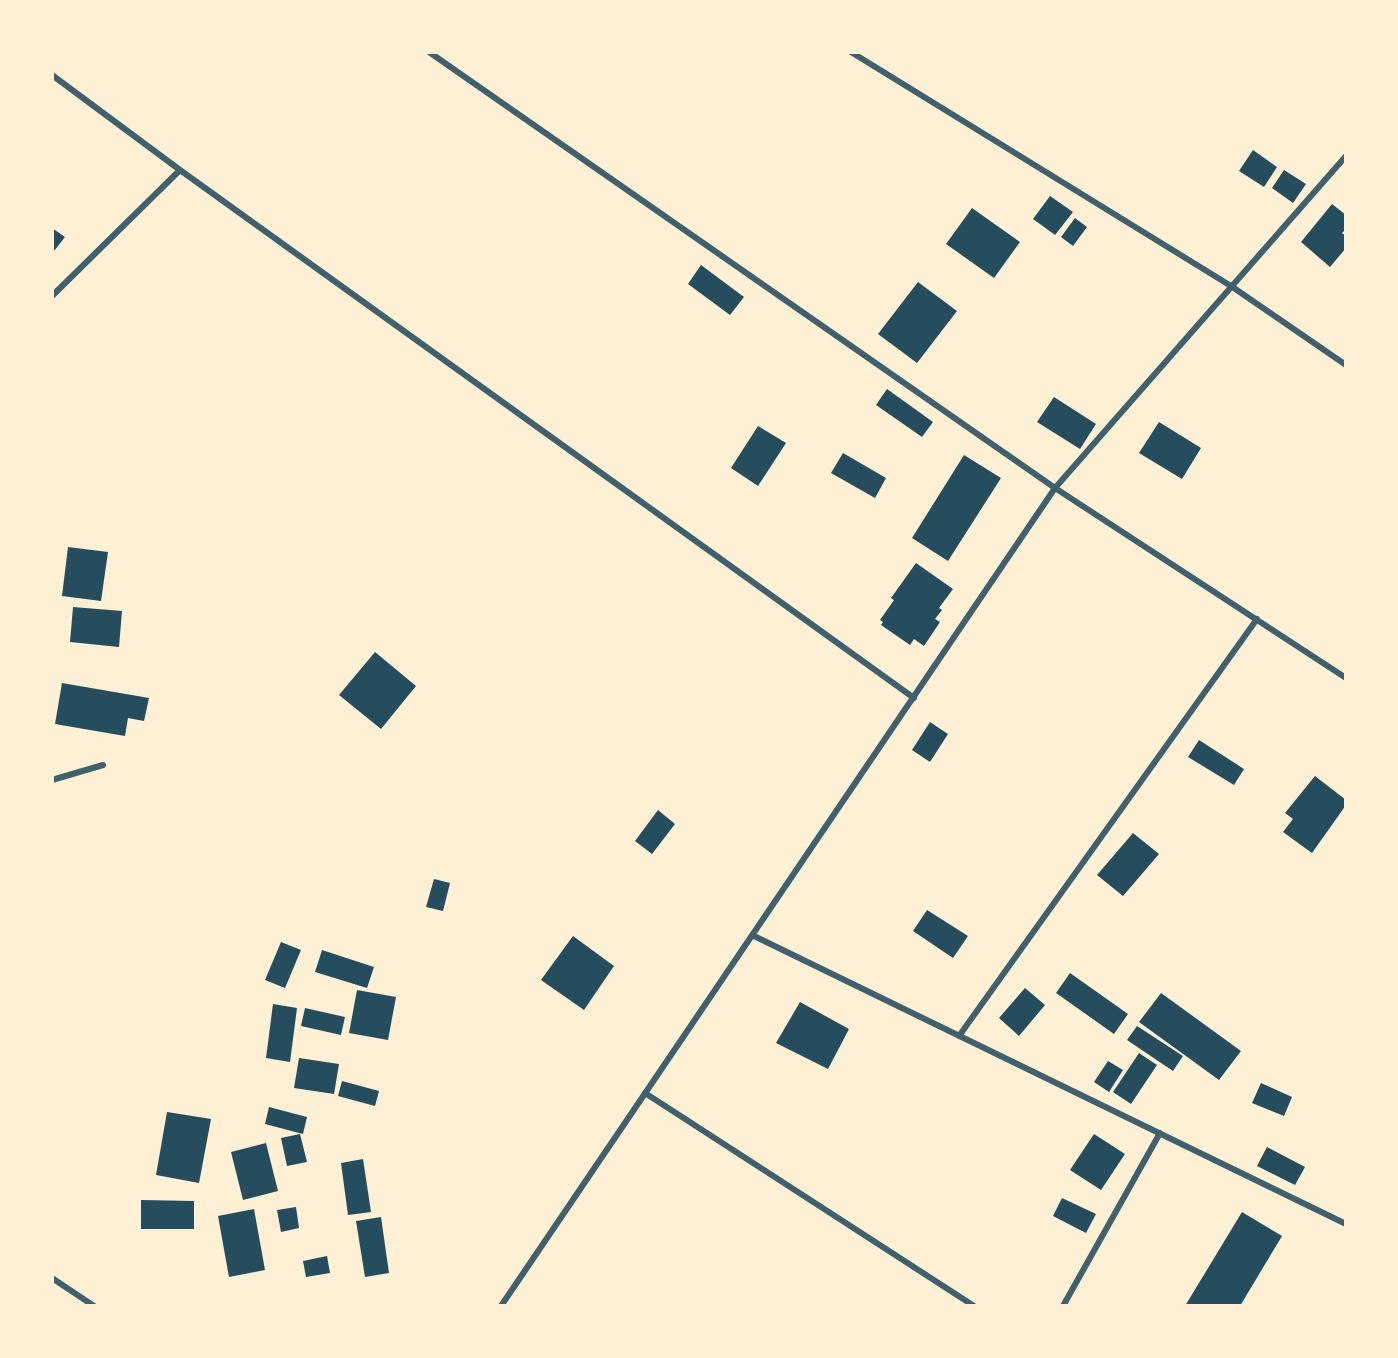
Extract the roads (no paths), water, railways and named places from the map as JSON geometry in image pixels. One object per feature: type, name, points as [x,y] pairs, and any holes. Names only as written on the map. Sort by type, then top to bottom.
[{"type":"street","points":[[429,52],[1055,488],[1346,678]]},
{"type":"street","points":[[851,52],[1231,286],[1346,365]]},
{"type":"street","points":[[52,75],[180,170],[914,698]]},
{"type":"street","points":[[501,1305],[1055,488],[1346,156]]},
{"type":"street","points":[[52,296],[180,170]]},
{"type":"street","points":[[959,1036],[1257,620]]},
{"type":"street","points":[[52,780],[103,765]]},
{"type":"street","points":[[752,935],[1346,1224]]},
{"type":"street","points":[[645,1093],[974,1305]]},
{"type":"street","points":[[1063,1305],[1160,1133]]},
{"type":"street","points":[[52,1278],[94,1305]]}]
